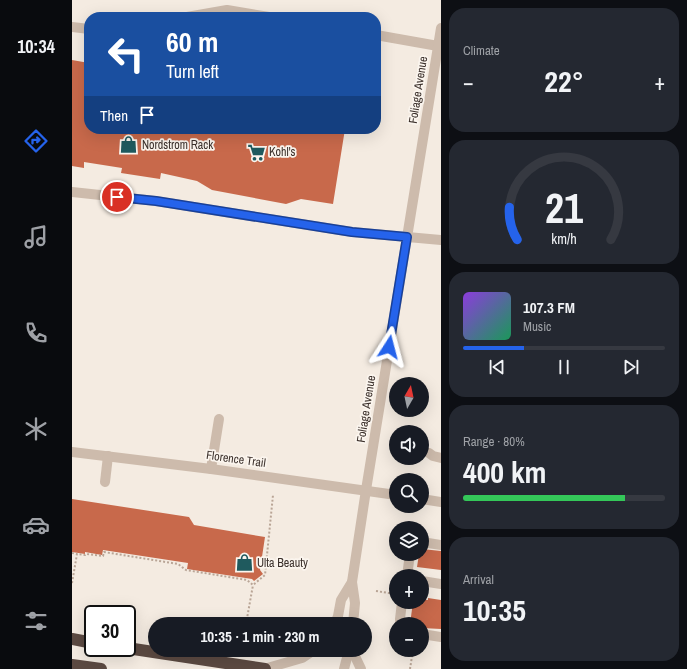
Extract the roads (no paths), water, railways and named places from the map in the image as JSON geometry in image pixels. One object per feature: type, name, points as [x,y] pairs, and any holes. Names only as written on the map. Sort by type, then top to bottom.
[{"type":"highway","points":[[72,640],[84,642]]},
{"type":"highway","points":[[136,649],[264,669]]},
{"type":"highway","points":[[72,665],[101,669]]},
{"type":"street","points":[[216,12],[227,10],[239,12]]},
{"type":"street","points":[[72,27],[84,28]]},
{"type":"street","name":"Foliage Avenue","points":[[354,617],[355,603],[352,582],[441,28]]},
{"type":"street","points":[[381,36],[438,46]]},
{"type":"street","points":[[72,192],[156,201],[352,232],[441,240]]},
{"type":"street","points":[[211,469],[219,419]]},
{"type":"street","name":"Florence Trail","points":[[72,452],[211,469],[389,494]]},
{"type":"street","points":[[429,453],[433,456],[441,458]]},
{"type":"street","points":[[104,482],[108,456]]},
{"type":"street","points":[[429,500],[441,502]]},
{"type":"street","points":[[429,543],[441,545]]},
{"type":"street","name":"Foliage Avenue","points":[[338,617],[341,600],[352,582]]},
{"type":"street","points":[[429,582],[441,584]]},
{"type":"street","points":[[429,635],[441,637]]},
{"type":"street","points":[[264,669],[304,657]]},
{"type":"street","points":[[344,669],[348,657]]},
{"type":"street","points":[[355,657],[361,669]]},
{"type":"place","name":"Nordstrom Rack","points":[[129,145]]},
{"type":"place","name":"Kohl's","points":[[256,152]]},
{"type":"place","name":"Ulta Beauty","points":[[244,563]]}]
